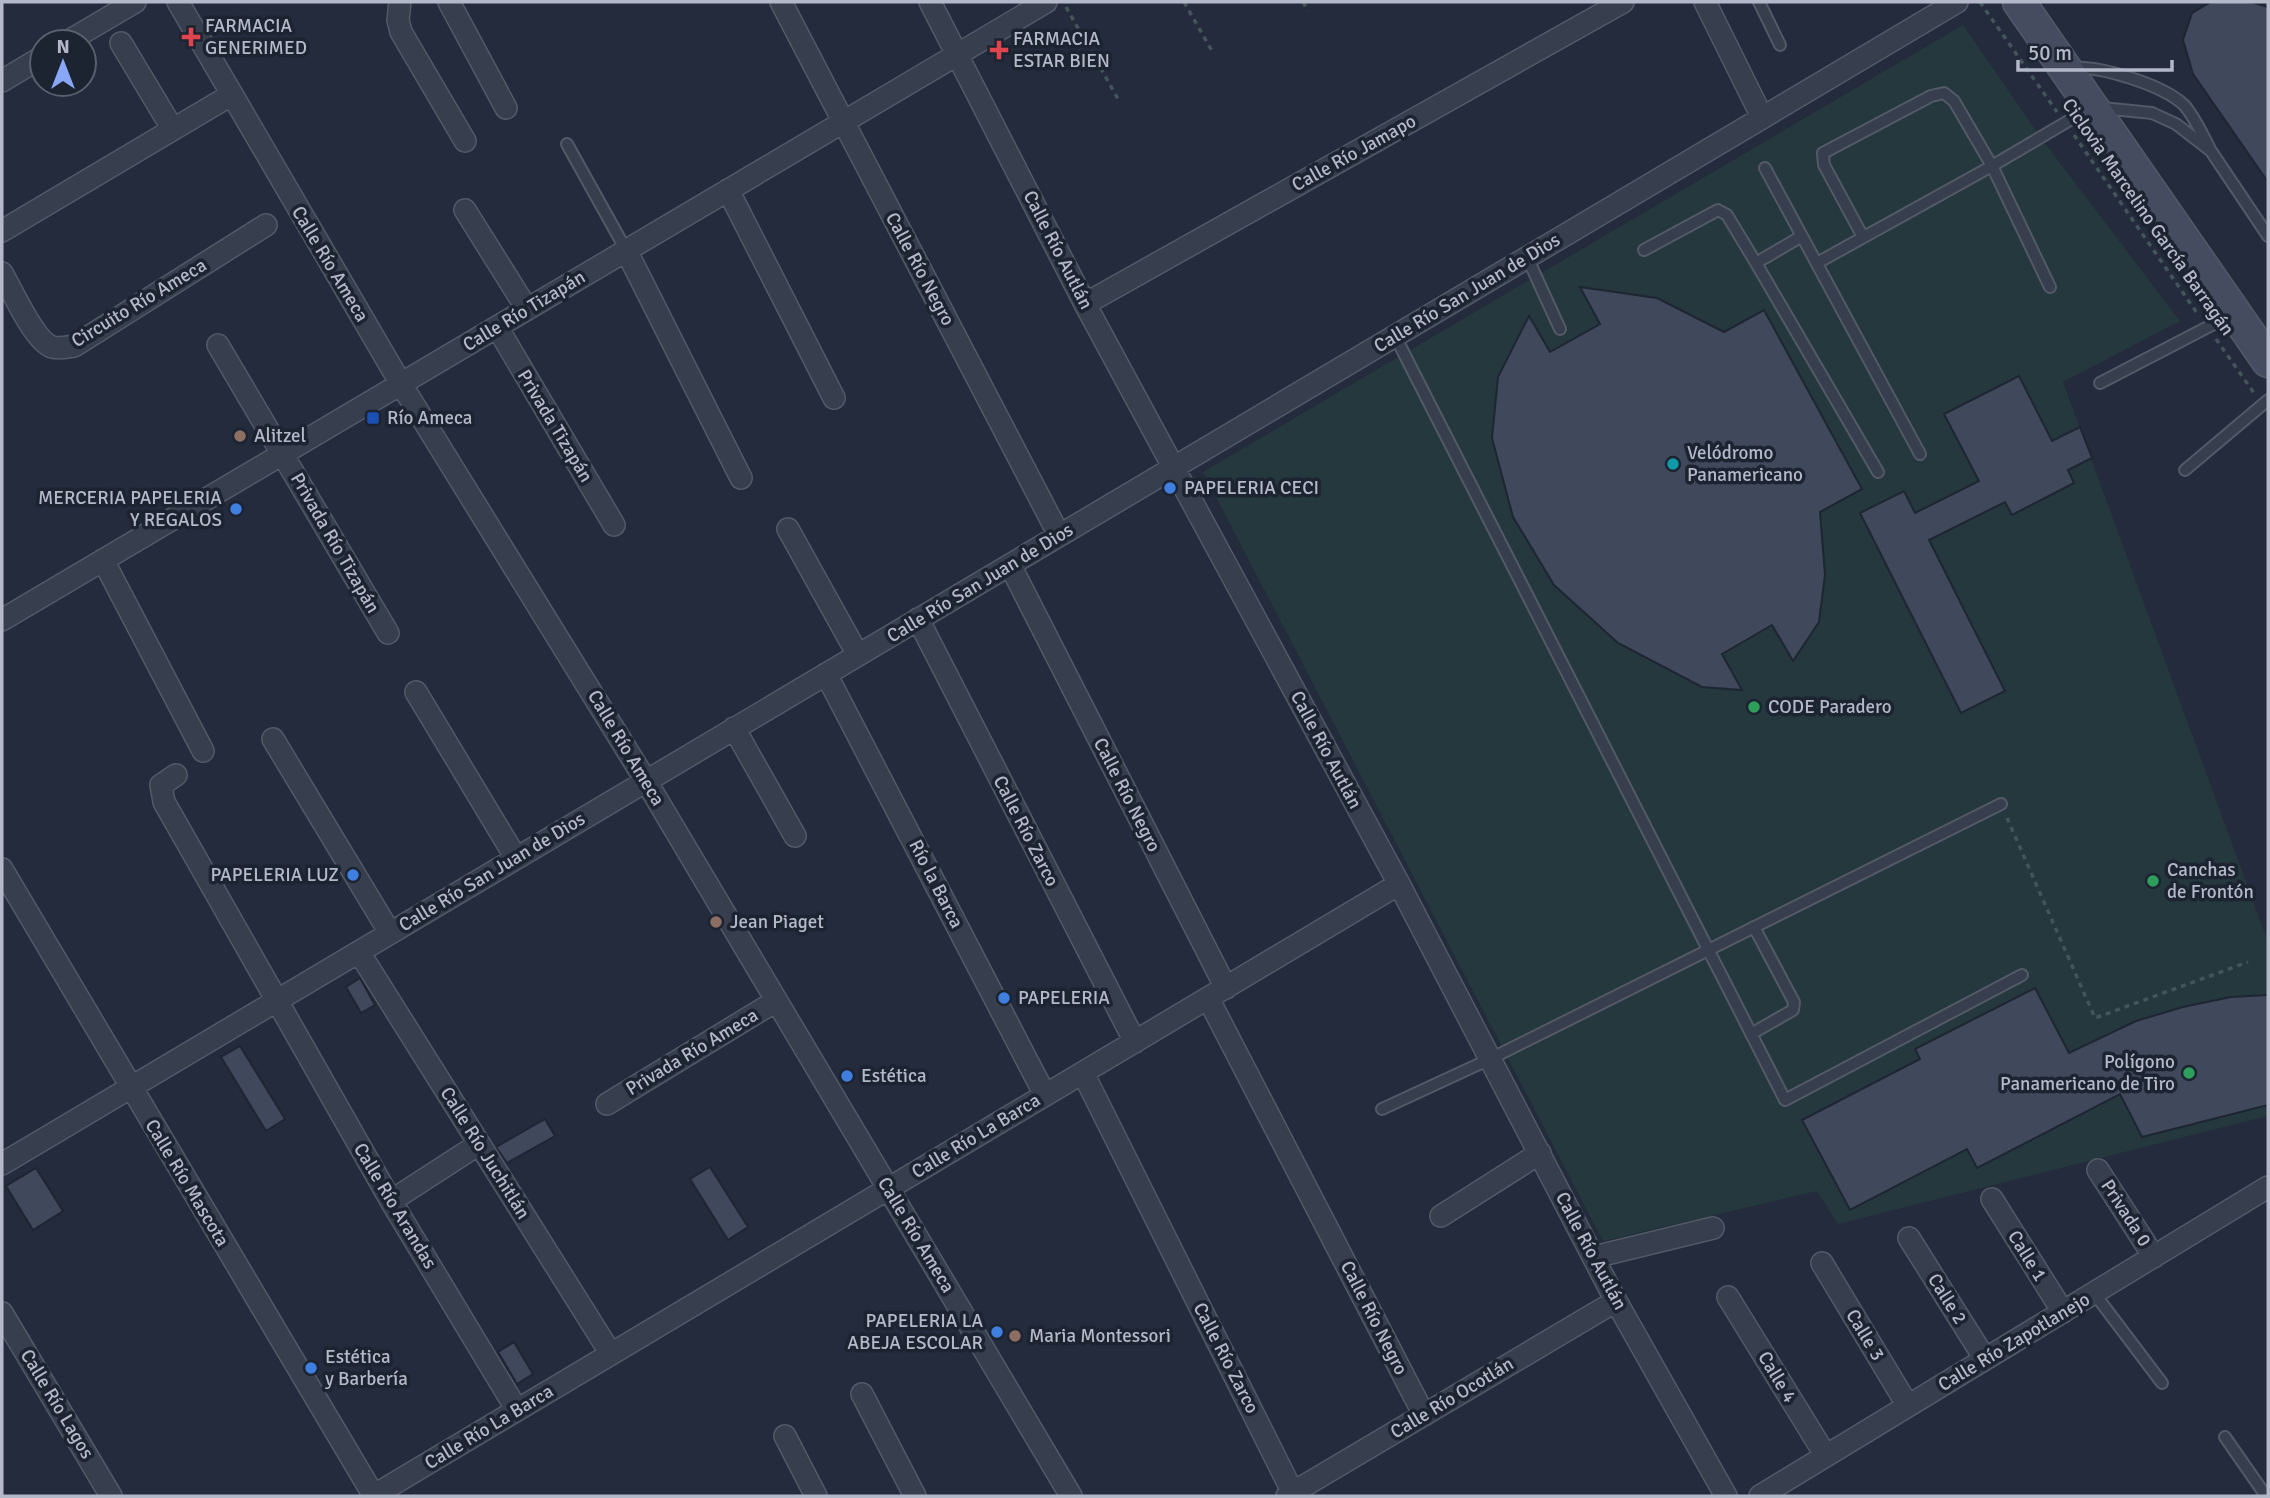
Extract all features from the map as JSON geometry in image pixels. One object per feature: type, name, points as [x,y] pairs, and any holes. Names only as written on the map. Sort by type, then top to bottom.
[{"type":"main road","points":[[2019,2],[2268,361]]},
{"type":"street","points":[[91,28],[135,2]]},
{"type":"street","name":"Calle Río Ameca","points":[[178,2],[401,384],[646,781],[1071,1496]]},
{"type":"street","points":[[400,2],[398,20],[401,32],[465,141]]},
{"type":"street","points":[[449,2],[506,108]]},
{"type":"street","name":"Calle Río Negro","points":[[781,2],[1059,535]]},
{"type":"street","name":"Calle Río Autlán","points":[[930,2],[1085,304],[1399,884],[1616,1301],[1726,1496]]},
{"type":"street","name":"Calle Río Tizapán","points":[[2,620],[1046,2]]},
{"type":"street","name":"Calle Río Jamapo","points":[[1085,304],[1623,2]]},
{"type":"street","points":[[1705,2],[1762,117]]},
{"type":"street","name":"Calle Río San Juan de Dios","points":[[2,1164],[1957,2]]},
{"type":"street","points":[[121,43],[172,128]]},
{"type":"street","points":[[2,80],[28,65]]},
{"type":"street","points":[[2,231],[231,94]]},
{"type":"street","points":[[728,190],[834,398]]},
{"type":"street","points":[[465,210],[527,309]]},
{"type":"street","name":"Circuito Río Ameca","points":[[2,273],[39,337],[53,348],[64,348],[74,346],[266,225]]},
{"type":"street","points":[[626,250],[741,478]]},
{"type":"street","name":"Privada Tizapán","points":[[497,327],[614,525]]},
{"type":"street","name":"Privada Río Tizapán","points":[[218,345],[388,633]]},
{"type":"street","points":[[788,529],[858,655]]},
{"type":"street","points":[[103,560],[203,751]]},
{"type":"street","name":"Calle Río Negro","points":[[1010,565],[1424,1415]]},
{"type":"street","name":"Calle Río Zarco","points":[[918,619],[1135,1042]]},
{"type":"street","name":"Río la Barca","points":[[826,674],[1045,1095]]},
{"type":"street","points":[[416,692],[516,858]]},
{"type":"street","points":[[734,728],[795,836]]},
{"type":"street","points":[[273,739],[390,933]]},
{"type":"street","name":"Calle Río Arandas","points":[[176,775],[161,785],[162,797],[391,1200],[517,1410]]},
{"type":"street","name":"Calle Río Mascota","points":[[2,869],[374,1496]]},
{"type":"street","name":"Calle Río La Barca","points":[[374,1496],[1399,884]]},
{"type":"street","name":"Calle Río Juchitlán","points":[[359,952],[611,1354]]},
{"type":"street","name":"Privada Río Ameca","points":[[607,1104],[776,1001]]},
{"type":"street","name":"Calle Río Zarco","points":[[1083,1073],[1290,1494]]},
{"type":"street","points":[[391,1200],[479,1144]]},
{"type":"street","points":[[1441,1216],[1540,1153]]},
{"type":"street","name":"Privada 0","points":[[2098,1170],[2154,1257]]},
{"type":"street","name":"Calle Río Zapotlanejo","points":[[1760,1496],[2268,1187]]},
{"type":"street","name":"Calle 1","points":[[1992,1199],[2063,1312]]},
{"type":"street","points":[[1594,1257],[1713,1228]]},
{"type":"street","name":"Calle 2","points":[[1909,1238],[1985,1359]]},
{"type":"street","name":"Calle 3","points":[[1822,1264],[1908,1406]]},
{"type":"street","name":"Calle 4","points":[[1728,1297],[1825,1456]]},
{"type":"street","name":"Calle Río Ocotlán","points":[[1290,1494],[1616,1301]]},
{"type":"street","name":"Calle Río Lagos","points":[[2,1313],[111,1496]]},
{"type":"street","points":[[862,1394],[915,1496]]},
{"type":"street","points":[[785,1436],[816,1496]]},
{"type":"lane","points":[[1759,2],[1780,45]]},
{"type":"lane","points":[[2066,69],[2085,67],[2147,83],[2183,105],[2268,236]]},
{"type":"lane","points":[[1863,237],[1822,160],[1826,150],[1931,96],[1944,93],[1954,101],[1992,166],[2050,287]]},
{"type":"lane","points":[[1816,263],[1992,166],[2092,107],[2152,113],[2176,124],[2211,151]]},
{"type":"lane","points":[[567,144],[626,250]]},
{"type":"lane","points":[[1765,168],[1920,454]]},
{"type":"lane","points":[[1644,250],[1714,211],[1721,211],[1756,263],[1878,472]]},
{"type":"lane","points":[[1756,263],[1802,236]]},
{"type":"lane","points":[[1527,257],[1560,329]]},
{"type":"lane","points":[[2099,383],[2235,313]]},
{"type":"lane","points":[[1395,336],[1785,1100],[2022,975]]},
{"type":"lane","points":[[2185,470],[2265,403]]},
{"type":"lane","points":[[1382,1109],[1490,1059],[2001,804]]},
{"type":"lane","points":[[1751,1034],[1793,1010],[1794,1002],[1754,927]]},
{"type":"lane","points":[[2094,1293],[2162,1383]]},
{"type":"lane","points":[[2225,1437],[2266,1496]]},
{"type":"path","points":[[1063,2],[1118,99]]},
{"type":"path","points":[[1184,2],[1212,51]]},
{"type":"path","points":[[1303,2],[1308,10]]},
{"type":"path","name":"Ciclovia Marcelino García Barragán","points":[[1980,2],[2207,327],[2265,403]]},
{"type":"path","points":[[2001,804],[2095,1018],[2248,962]]},
{"type":"green space","name":"CODE Paradero","points":[[1963,25],[2041,138],[2180,321],[2063,382],[2268,942],[2268,1116],[1838,1224],[1817,1191],[1603,1241],[1203,472]]},
{"type":"building","points":[[2211,2],[2251,2],[2268,7],[2268,182],[2193,74],[2183,40],[2192,13]]},
{"type":"building","name":"Velódromo Panamericano","points":[[1580,287],[1657,298],[1724,332],[1764,310],[1862,489],[1820,512],[1825,575],[1819,622],[1793,661],[1772,625],[1722,654],[1742,690],[1702,687],[1618,643],[1554,585],[1513,517],[1492,438],[1498,377],[1529,316],[1550,352],[1600,324]]},
{"type":"building","points":[[2019,376],[2052,441],[2080,427],[2092,458],[2068,470],[2074,483],[2012,515],[2005,502],[1929,540],[2005,691],[1961,713],[1860,513],[1904,491],[1915,513],[1979,481],[1944,414]]},
{"type":"building","points":[[360,978],[375,1005],[361,1013],[346,987]]},
{"type":"building","points":[[2035,988],[2069,1053],[2136,1021],[2183,1007],[2231,997],[2268,995],[2268,1105],[2142,1137],[2120,1094],[1977,1168],[1967,1149],[1850,1210],[1802,1120],[1920,1059],[1915,1049]]},
{"type":"building","points":[[240,1046],[285,1119],[266,1131],[221,1057]]},
{"type":"building","points":[[545,1119],[555,1136],[507,1163],[496,1147]]},
{"type":"building","points":[[710,1167],[748,1227],[728,1240],[690,1179]]},
{"type":"building","points":[[36,1168],[63,1211],[33,1230],[6,1186]]},
{"type":"building","points":[[514,1342],[533,1374],[517,1384],[498,1352]]},
{"type":"place","name":"FARMACIA GENERIMED","points":[[191,37]]},
{"type":"place","name":"FARMACIA ESTAR BIEN","points":[[999,50]]},
{"type":"place","name":"Río Ameca","points":[[373,418]]},
{"type":"place","name":"Alitzel","points":[[240,436]]},
{"type":"place","name":"Velódromo Panamericano","points":[[1673,464]]},
{"type":"place","name":"PAPELERIA CECI","points":[[1170,488]]},
{"type":"place","name":"MERCERIA PAPELERIA Y REGALOS","points":[[236,509]]},
{"type":"place","name":"CODE Paradero","points":[[1754,707]]},
{"type":"place","name":"PAPELERIA LUZ","points":[[353,875]]},
{"type":"place","name":"Canchas de Frontón","points":[[2153,881]]},
{"type":"place","name":"Jean Piaget","points":[[716,922]]},
{"type":"place","name":"PAPELERIA","points":[[1004,998]]},
{"type":"place","name":"Polígono Panamericano de Tiro","points":[[2189,1073]]},
{"type":"place","name":"Estética","points":[[847,1076]]},
{"type":"place","name":"PAPELERIA LA ABEJA ESCOLAR","points":[[997,1332]]},
{"type":"place","name":"Maria Montessori","points":[[1015,1336]]},
{"type":"place","name":"Estética y Barbería","points":[[311,1368]]}]
